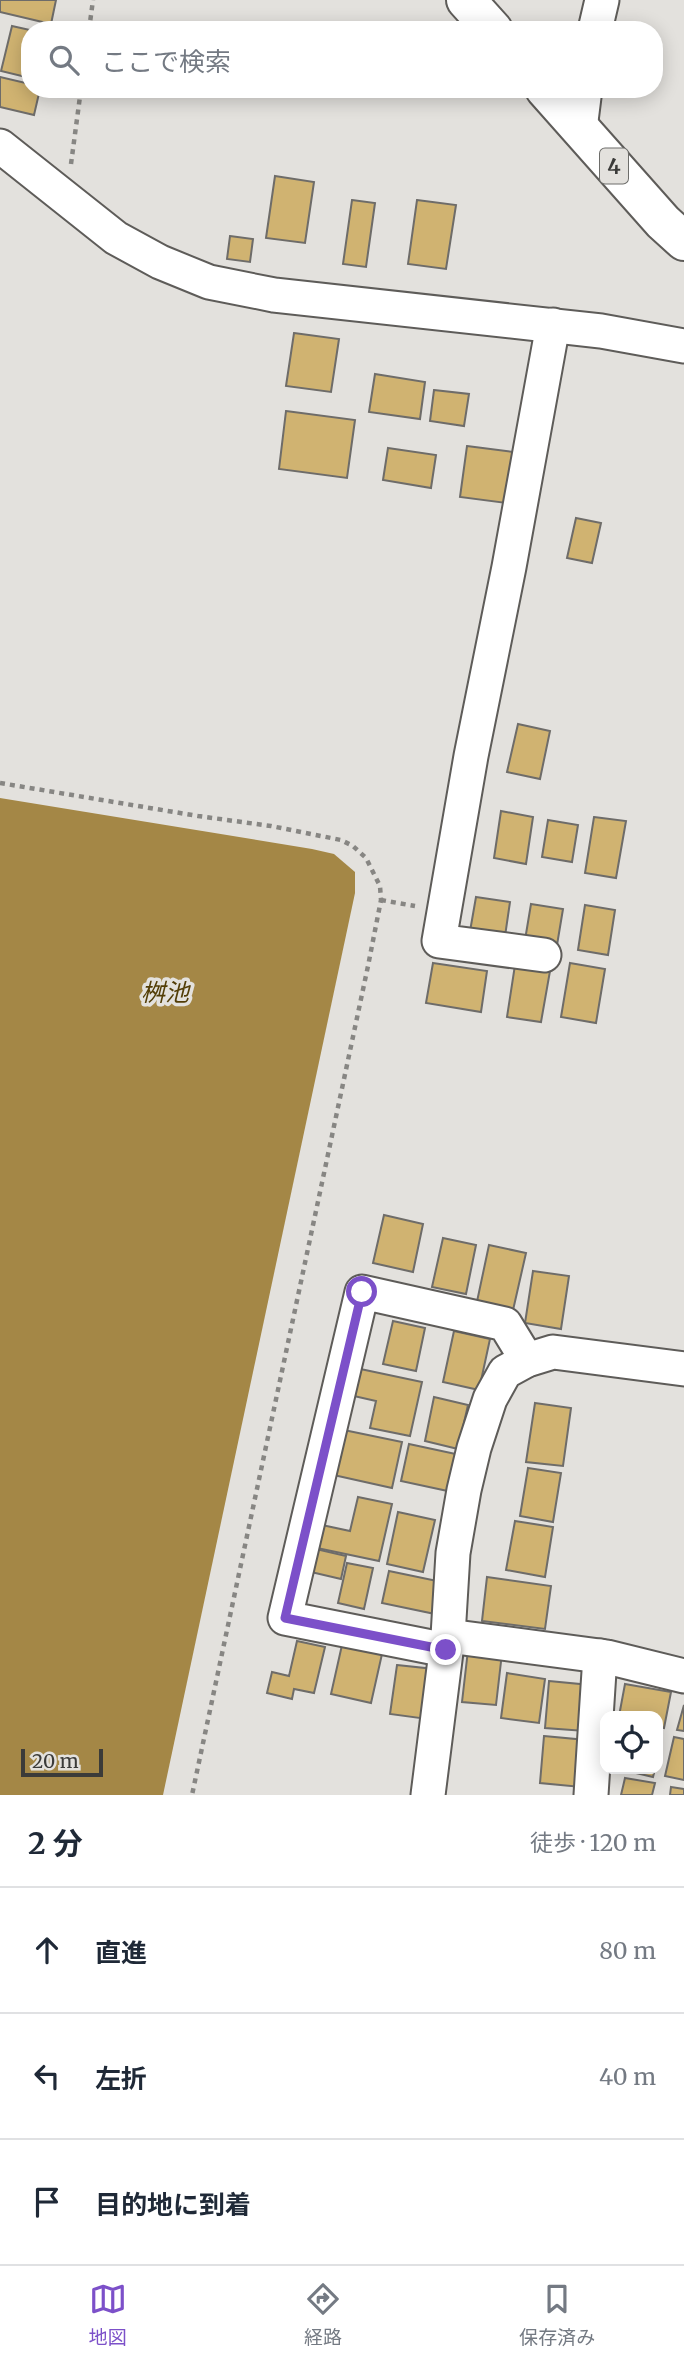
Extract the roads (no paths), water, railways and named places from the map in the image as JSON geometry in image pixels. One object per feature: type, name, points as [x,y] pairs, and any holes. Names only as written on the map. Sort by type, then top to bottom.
[{"type":"main road","points":[[466,0],[485,21]]},
{"type":"main road","name":"4","points":[[553,98],[663,222],[684,241]]},
{"type":"street","points":[[598,21],[602,0]]},
{"type":"street","points":[[580,129],[584,98]]},
{"type":"street","points":[[0,146],[116,238],[160,262],[209,282],[274,295],[601,331],[684,346]]},
{"type":"street","points":[[544,955],[439,941],[471,756],[553,326]]},
{"type":"street","points":[[527,1360],[505,1324],[362,1292],[285,1618],[447,1643],[600,1656],[684,1676]]},
{"type":"street","points":[[428,1795],[447,1643],[453,1553],[474,1448],[490,1399],[505,1372],[527,1360],[553,1352],[684,1369]]},
{"type":"street","points":[[591,1795],[600,1656]]},
{"type":"water","name":"桝池","points":[[0,798],[312,849],[334,854],[355,872],[355,893],[163,1795],[0,1795]]}]
